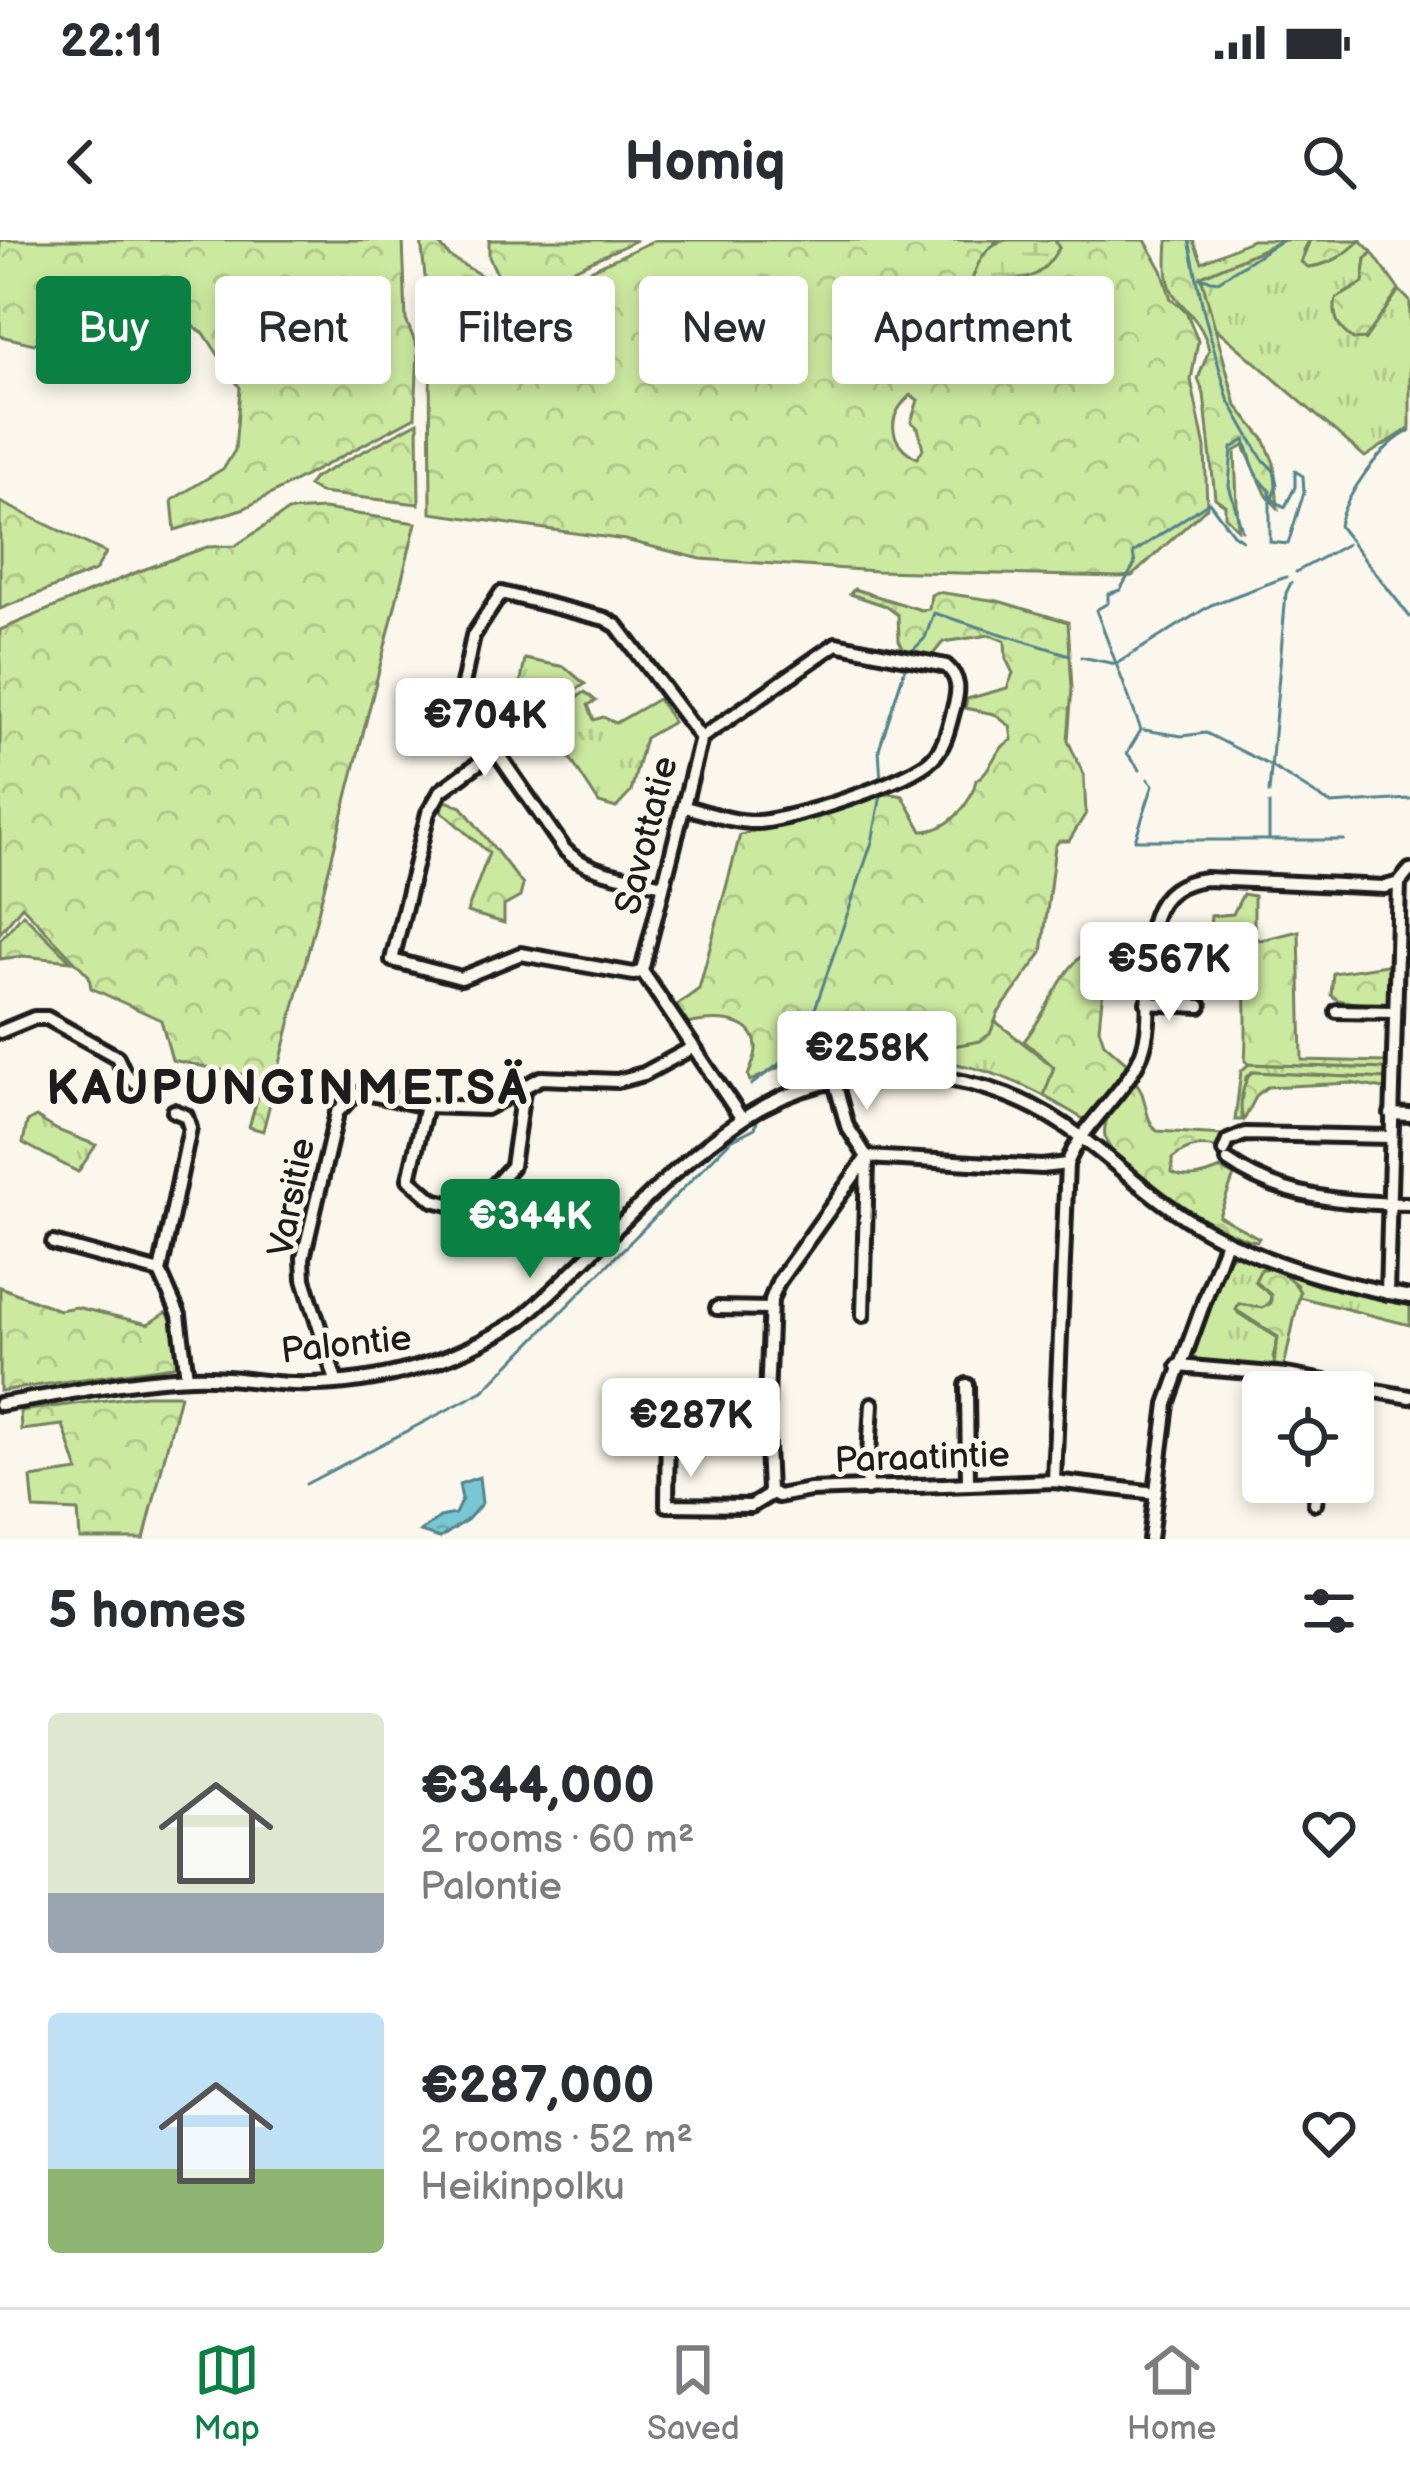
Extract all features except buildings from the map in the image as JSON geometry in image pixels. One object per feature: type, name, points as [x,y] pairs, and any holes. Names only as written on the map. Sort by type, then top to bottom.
[{"type":"street","points":[[663,885],[570,857],[460,699],[472,636],[501,593],[605,619],[617,626],[701,738]]},
{"type":"street","name":"Savottatie","points":[[685,807],[764,822],[910,776],[932,760],[945,739],[958,694],[954,673],[946,666],[836,644],[701,738],[641,971],[742,1119]]},
{"type":"street","points":[[494,752],[441,791],[428,813],[392,960],[461,977],[520,954],[634,974],[641,971]]},
{"type":"street","points":[[1054,1481],[1067,1164],[1140,1058],[1154,918],[1168,893],[1184,883],[1226,880],[1385,887],[1399,884],[1410,870]]},
{"type":"street","points":[[1388,1293],[1394,1012],[1404,949],[1399,884]]},
{"type":"street","points":[[1147,1003],[1200,1006]]},
{"type":"street","points":[[1337,1011],[1394,1012]]},
{"type":"street","points":[[0,1032],[34,1018],[47,1018],[118,1057],[134,1082]]},
{"type":"street","points":[[1394,1036],[1410,1037]]},
{"type":"street","name":"Varsitie","points":[[335,1381],[304,1279],[303,1258],[338,1113],[354,1094],[426,1106],[486,1108],[542,1078],[617,1082],[644,1074],[692,1048]]},
{"type":"street","name":"Palontie","points":[[0,1404],[187,1377],[292,1384],[378,1377],[441,1361],[490,1340],[520,1320],[742,1119],[802,1092],[886,1074],[964,1082],[1025,1103],[1226,1241],[1314,1275],[1410,1297]]},
{"type":"street","points":[[835,1082],[844,1118],[867,1157],[863,1316]]},
{"type":"street","points":[[426,1106],[409,1179],[433,1200],[453,1205],[478,1199],[512,1166],[523,1091]]},
{"type":"street","points":[[174,1111],[186,1116],[190,1128],[160,1272],[177,1307],[187,1377]]},
{"type":"street","points":[[1391,1114],[1410,1115]]},
{"type":"street","points":[[1391,1137],[1245,1134],[1228,1141],[1226,1156],[1283,1189],[1325,1199],[1410,1204]]},
{"type":"street","points":[[867,1157],[1042,1167],[1067,1164]]},
{"type":"street","points":[[771,1494],[766,1479],[770,1309],[778,1282],[867,1157]]},
{"type":"street","points":[[491,1190],[533,1230],[559,1206]]},
{"type":"street","points":[[1150,1539],[1168,1403],[1226,1241]]},
{"type":"street","points":[[53,1243],[160,1272]]},
{"type":"street","points":[[716,1308],[770,1309]]},
{"type":"street","points":[[1178,1366],[1242,1375]]},
{"type":"street","points":[[967,1385],[968,1484]]},
{"type":"street","points":[[1374,1393],[1410,1397]]},
{"type":"street","points":[[867,1489],[872,1404]]},
{"type":"street","name":"Paraatintie","points":[[668,1413],[667,1504],[743,1507],[771,1494],[1054,1481],[1156,1493]]},
{"type":"green space","points":[[0,240],[403,240],[406,320],[415,342],[415,417],[245,508],[175,530],[172,500],[224,468],[235,450],[237,384],[391,384],[391,276],[215,276],[215,350],[204,333],[191,325],[191,276],[36,276],[36,343],[0,336]]},
{"type":"green space","points":[[421,240],[436,240],[450,257],[482,276],[425,276]]},
{"type":"green space","points":[[489,240],[637,240],[559,276],[497,276],[489,257]]},
{"type":"green space","points":[[655,240],[1006,240],[995,242],[990,276],[832,276],[832,384],[1114,384],[1114,276],[1030,276],[1059,248],[1055,240],[1145,240],[1171,299],[1186,311],[1198,341],[1191,380],[1205,448],[1207,507],[1132,576],[876,571],[701,559],[625,540],[431,513],[430,384],[615,384],[615,276],[578,276]],"holes":[[[911,395],[918,400],[911,422],[918,428],[923,449],[917,458],[900,445],[894,429],[897,412]]]},
{"type":"green space","points":[[1006,240],[1055,240],[1059,248],[1033,276],[974,276],[993,246]]},
{"type":"green space","points":[[1168,240],[1193,240],[1202,262],[1252,240],[1284,240],[1201,276],[1236,405],[1264,439],[1274,463],[1278,508],[1267,496],[1244,446],[1235,451],[1238,529],[1225,516],[1225,505],[1215,498],[1204,394],[1198,379],[1209,350],[1201,328],[1170,286]]},
{"type":"green space","points":[[1284,240],[1310,240],[1303,250],[1309,267],[1337,258],[1360,240],[1372,252],[1366,259],[1363,283],[1337,298],[1365,339],[1399,290],[1410,301],[1410,428],[1365,457],[1213,326],[1201,276]]},
{"type":"green space","points":[[1310,240],[1360,240],[1337,258],[1308,267],[1301,262]]},
{"type":"green space","points":[[1372,252],[1399,290],[1365,339],[1354,340],[1338,322],[1336,299],[1363,283],[1366,259]]},
{"type":"green space","points":[[418,422],[419,504],[320,493],[308,486],[314,478]]},
{"type":"green space","points":[[0,502],[106,553],[95,571],[0,609]]},
{"type":"green space","points":[[324,509],[416,523],[263,1131],[249,1127],[260,1090],[244,1075],[172,1060],[161,1020],[91,988],[89,976],[22,906],[0,933],[0,630],[137,572],[207,547],[235,546],[288,511]]},
{"type":"green space","points":[[854,589],[921,610],[929,609],[931,595],[937,592],[998,601],[1068,622],[1072,688],[1068,741],[1084,775],[1086,813],[1069,841],[1055,846],[1042,953],[998,1013],[990,1034],[980,1041],[937,1049],[903,1033],[890,1058],[846,1062],[825,1045],[817,1050],[807,1046],[796,1068],[782,1066],[750,1081],[756,1046],[747,1029],[716,1020],[685,1025],[673,1008],[699,989],[740,835],[849,801],[889,794],[903,796],[922,831],[941,827],[957,815],[976,780],[1012,740],[1010,726],[994,714],[965,708],[967,699],[1007,688],[1013,673],[1005,641],[990,635],[943,642],[930,658],[904,650],[898,615],[850,594]]},
{"type":"green space","points":[[525,659],[565,667],[585,684],[538,714],[520,686]]},
{"type":"green space","points":[[585,692],[596,701],[588,705],[594,720],[603,717],[616,723],[658,699],[673,722],[645,738],[631,792],[616,808],[599,803],[549,726],[504,754],[500,748]]},
{"type":"green space","points":[[446,801],[462,807],[523,885],[520,897],[504,906],[504,923],[467,912],[489,853],[441,811]]},
{"type":"green space","points":[[1243,894],[1254,896],[1254,938],[1299,931],[1302,1060],[1386,1062],[1387,1069],[1249,1064],[1245,1061],[1240,964],[1232,961],[1212,970],[1155,959],[1159,946],[1208,946],[1211,916],[1233,914]]},
{"type":"green space","points":[[23,914],[71,961],[23,956],[0,959],[0,940]]},
{"type":"green space","points":[[1103,941],[1107,948],[1099,1028],[1104,1043],[1128,1064],[1087,1121],[1044,1096],[1054,1067],[1024,1041],[1067,972]]},
{"type":"green space","points":[[1393,964],[1389,1009],[1331,995],[1333,973]]},
{"type":"green space","points":[[995,1021],[1054,1067],[1044,1096],[970,1067],[890,1058],[903,1033],[937,1049],[980,1041]]},
{"type":"green space","points":[[1249,1064],[1387,1069],[1385,1079],[1252,1072],[1246,1077],[1242,1120],[1235,1120],[1241,1071]]},
{"type":"green space","points":[[1252,1072],[1385,1079],[1384,1089],[1351,1083],[1267,1087],[1257,1095],[1244,1120],[1242,1096]]},
{"type":"green space","points":[[1135,1081],[1157,1131],[1226,1135],[1220,1149],[1195,1147],[1172,1159],[1172,1173],[1196,1177],[1221,1169],[1234,1176],[1219,1216],[1259,1238],[1257,1241],[1221,1228],[1171,1199],[1111,1150],[1105,1137],[1106,1121]]},
{"type":"green space","points":[[36,1117],[96,1145],[78,1172],[23,1143],[27,1122]]},
{"type":"green space","points":[[1234,1253],[1319,1286],[1410,1302],[1410,1325],[1299,1297],[1297,1285],[1271,1269],[1257,1284],[1271,1295],[1269,1305],[1239,1304],[1238,1313],[1278,1338],[1273,1357],[1284,1371],[1195,1363],[1188,1360],[1220,1268]]},
{"type":"green space","points":[[1261,1269],[1284,1274],[1300,1292],[1284,1367],[1274,1364],[1278,1337],[1236,1310],[1239,1304],[1262,1308],[1271,1303],[1271,1295],[1255,1281]]},
{"type":"green space","points":[[0,1287],[59,1310],[76,1307],[148,1324],[167,1312],[174,1325],[180,1365],[0,1391]]},
{"type":"green space","points":[[180,1395],[144,1539],[80,1539],[78,1511],[34,1509],[31,1478],[78,1471],[63,1425],[21,1430],[20,1411]]},
{"type":"water","points":[[479,1477],[482,1503],[468,1519],[440,1538],[420,1532],[440,1517],[455,1514],[462,1499],[459,1484]]},
{"type":"waterway","points":[[1189,240],[1228,399],[1274,471],[1277,484],[1272,499],[1285,507],[1295,487],[1295,471],[1303,476],[1304,492],[1288,544],[1270,542],[1270,491],[1255,473],[1245,440],[1232,448],[1229,486],[1242,530]]},
{"type":"waterway","points":[[1200,278],[1218,281],[1282,240]]},
{"type":"waterway","points":[[1410,431],[1366,472],[1339,526],[1410,617]]},
{"type":"waterway","points":[[1140,770],[1127,753],[1141,730],[1096,610],[1108,603],[1108,594],[1120,590],[1135,564],[1133,553],[1209,502],[1242,540]]},
{"type":"waterway","points":[[1296,572],[1347,544]]},
{"type":"waterway","points":[[1081,657],[1116,664],[1211,605],[1286,577]]},
{"type":"waterway","points":[[1269,793],[1286,593],[1291,583]]},
{"type":"waterway","points":[[911,652],[925,638],[934,613],[1070,655]]},
{"type":"waterway","points":[[881,781],[879,749],[906,665]]},
{"type":"waterway","points":[[1144,730],[1182,736],[1206,733],[1331,804],[1410,799]]},
{"type":"waterway","points":[[1148,779],[1153,785],[1135,840],[1344,840]]},
{"type":"waterway","points":[[751,1085],[802,1047],[872,842],[881,795]]},
{"type":"waterway","points":[[1269,804],[1269,839]]},
{"type":"waterway","points":[[306,1484],[483,1391],[731,1140],[755,1128],[757,1121]]},
{"type":"district","name":"KAUPUNGINMETSÄ","points":[[288,1087]]}]
